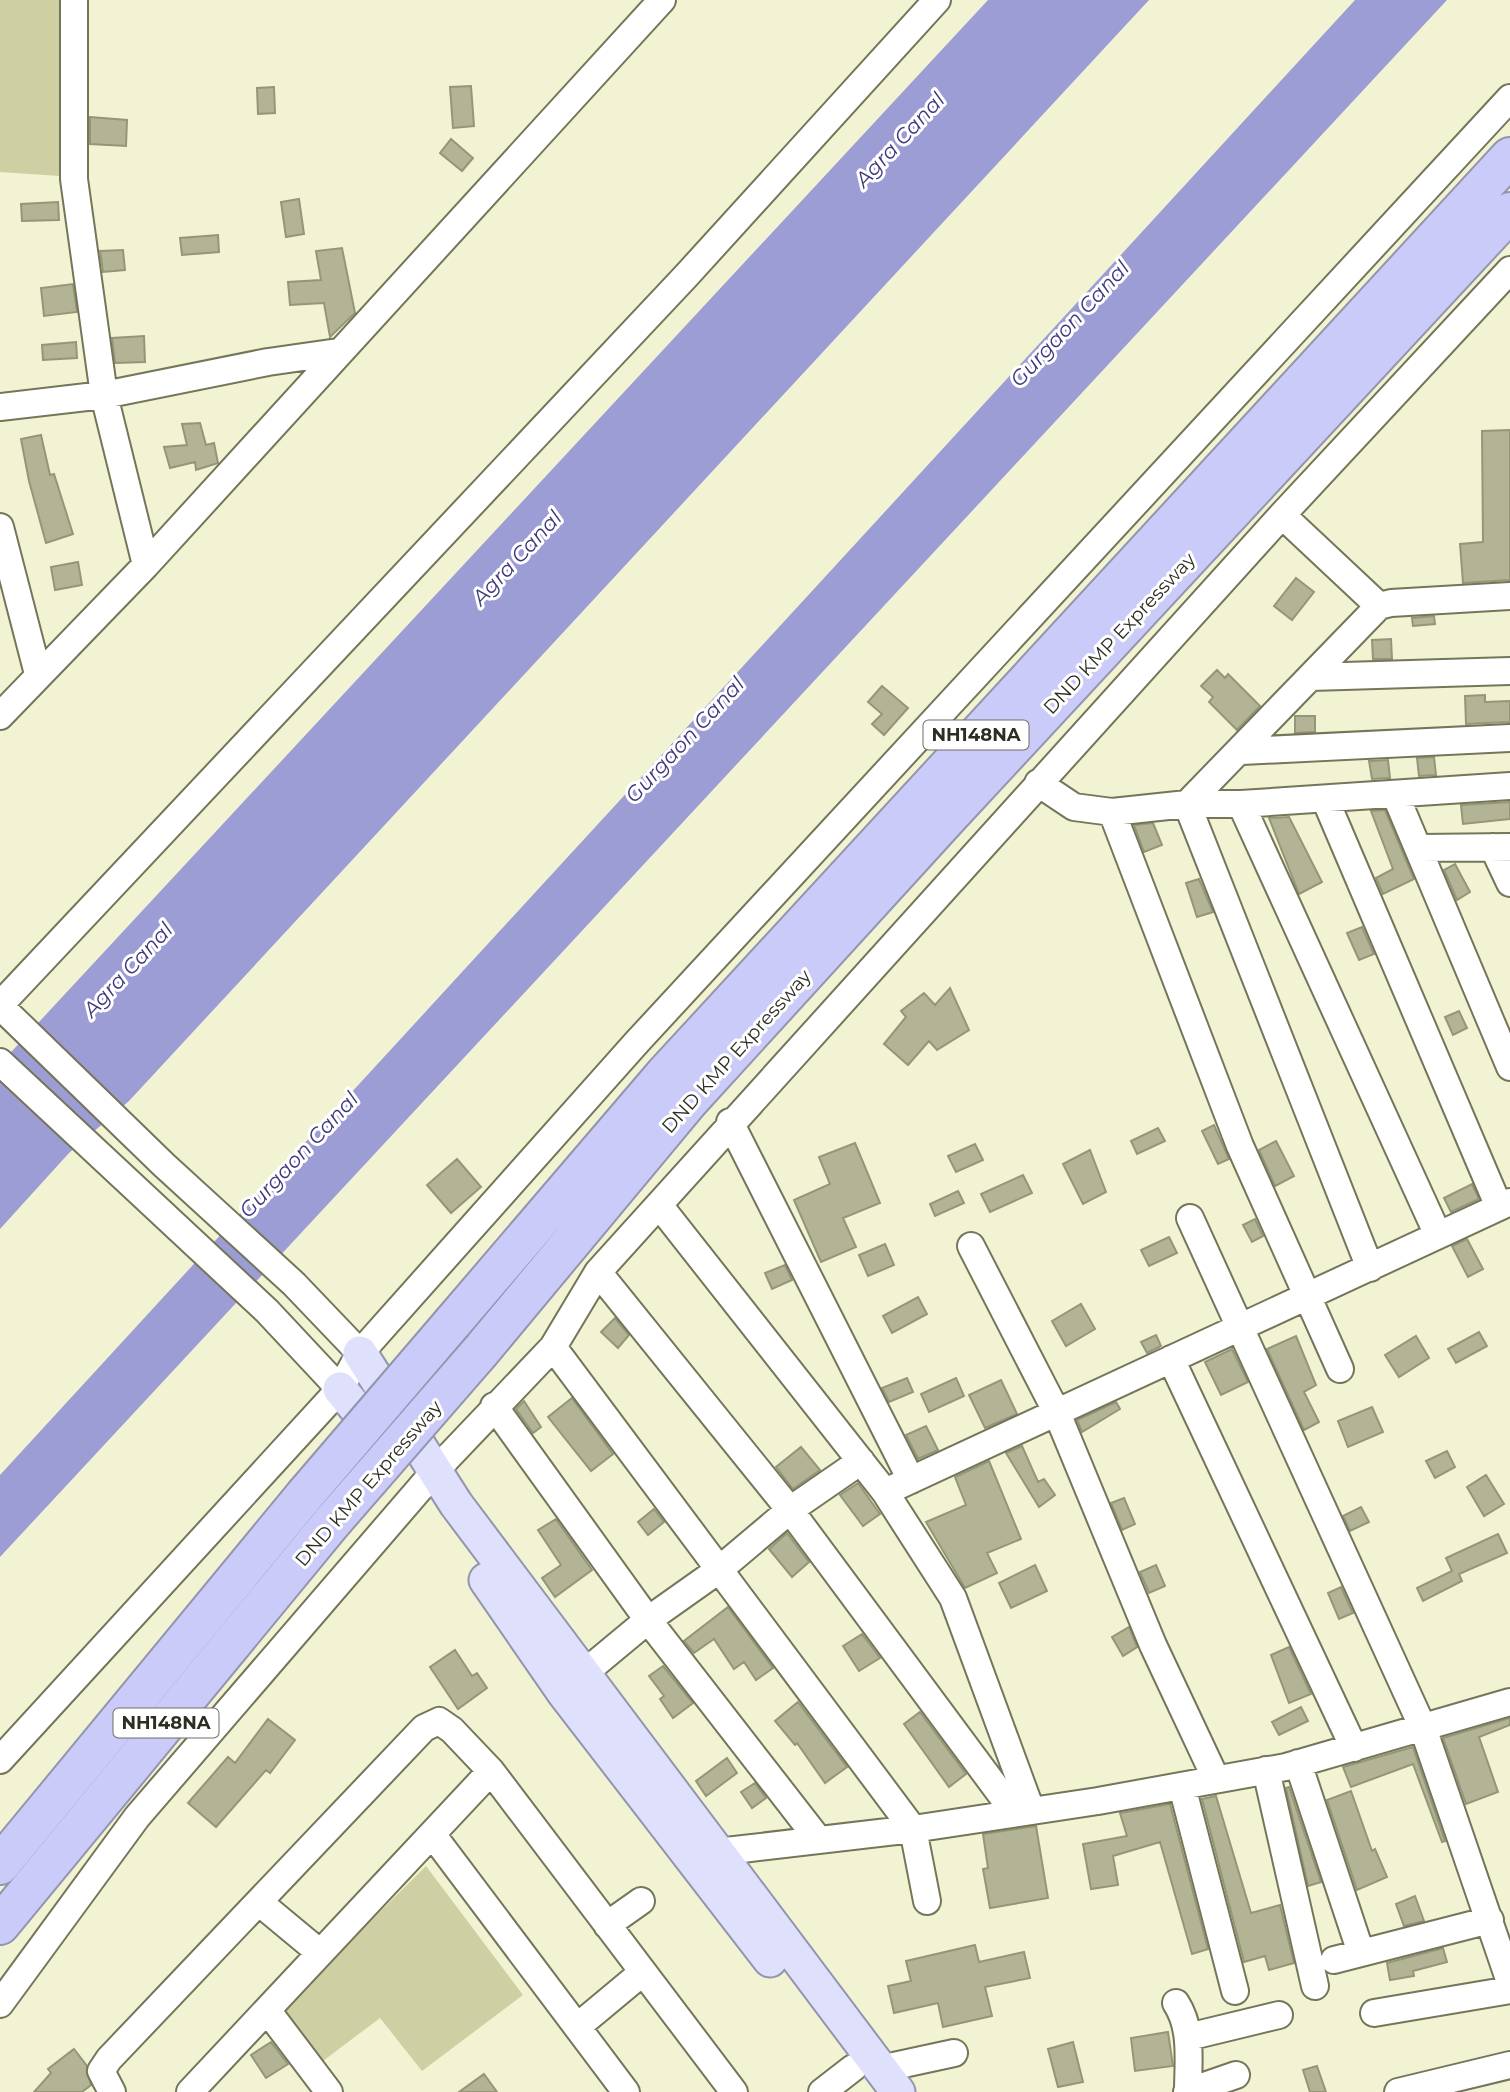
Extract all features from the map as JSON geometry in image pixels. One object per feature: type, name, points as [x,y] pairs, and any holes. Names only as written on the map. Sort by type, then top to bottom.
[{"type":"highway","name":"DND KMP Expressway","points":[[0,1865],[304,1496],[665,1074],[1510,157]]},
{"type":"highway","name":"DND KMP Expressway","points":[[0,1925],[333,1521],[480,1352],[688,1102],[1510,212]]},
{"type":"main road","points":[[360,1353],[428,1479],[564,1693],[876,2080]]},
{"type":"main road","points":[[340,1389],[428,1479],[583,1674],[717,1852],[876,2080]]},
{"type":"street","points":[[74,0],[74,179],[104,395],[146,565]]},
{"type":"street","points":[[0,716],[146,565],[662,0]]},
{"type":"street","points":[[360,1353],[294,1284],[164,1165],[0,1006],[677,286],[937,0]]},
{"type":"street","points":[[0,1760],[340,1389],[360,1353],[637,1042],[1510,98]]},
{"type":"street","points":[[0,2004],[137,1817],[428,1479],[494,1406],[553,1347],[598,1272],[730,1122],[1282,514],[1505,287]]},
{"type":"street","points":[[0,407],[104,395],[268,362],[338,352]]},
{"type":"street","points":[[1282,514],[1379,606]]},
{"type":"street","points":[[0,527],[38,674]]},
{"type":"street","points":[[1187,804],[1242,751],[1379,606],[1510,596]]},
{"type":"street","points":[[1311,677],[1510,671]]},
{"type":"street","points":[[1242,751],[1510,738]]},
{"type":"street","points":[[1038,783],[1074,807],[1112,812],[1187,804],[1241,804],[1510,786]]},
{"type":"street","points":[[1395,794],[1510,1067]]},
{"type":"street","points":[[885,1492],[1505,1204],[1325,799]]},
{"type":"street","points":[[1187,804],[1370,1268]]},
{"type":"street","points":[[1241,804],[1438,1236]]},
{"type":"street","points":[[1112,812],[1240,1146],[1340,1369]]},
{"type":"street","points":[[1420,848],[1502,847],[1510,883]]},
{"type":"street","points":[[0,1062],[267,1311],[340,1389]]},
{"type":"street","points":[[730,1122],[911,1480]]},
{"type":"street","points":[[659,1205],[885,1492],[961,1613],[1023,1811]]},
{"type":"street","points":[[1190,1218],[1423,1728],[1510,1982]]},
{"type":"street","points":[[971,1245],[1057,1413],[1153,1645],[1216,1779]]},
{"type":"street","points":[[598,1272],[790,1510],[1023,1811]]},
{"type":"street","points":[[553,1347],[913,1829],[927,1901]]},
{"type":"street","points":[[1171,1359],[1354,1748]]},
{"type":"street","points":[[494,1406],[648,1620],[818,1839]]},
{"type":"street","points":[[583,1674],[648,1620],[720,1569],[790,1510],[861,1461]]},
{"type":"street","points":[[717,1852],[913,1829],[1182,1786],[1298,1763],[1510,1702]]},
{"type":"street","points":[[112,2092],[101,2071],[109,2059],[424,1728],[439,1721],[452,1730],[491,1770],[734,2092]]},
{"type":"street","points":[[1298,1763],[1361,1953]]},
{"type":"street","points":[[206,2086],[267,2010],[319,1952],[491,1770]]},
{"type":"street","points":[[1266,1770],[1315,1986]]},
{"type":"street","points":[[1182,1786],[1235,1991]]},
{"type":"street","points":[[432,1834],[626,2092]]},
{"type":"street","points":[[607,1925],[641,1900]]},
{"type":"street","points":[[260,1903],[319,1952]]},
{"type":"street","points":[[1334,1959],[1490,1920]]},
{"type":"street","points":[[577,2027],[643,1972]]},
{"type":"street","points":[[1374,2013],[1510,1990]]},
{"type":"street","points":[[1176,2003],[1182,2013],[1188,2037],[1188,2092],[1236,2075]]},
{"type":"street","points":[[267,2010],[328,2092]]},
{"type":"street","points":[[1188,2037],[1279,2015]]},
{"type":"street","points":[[822,2092],[876,2080],[954,2053]]},
{"type":"street","points":[[1398,2092],[1510,2065]]},
{"type":"green space","points":[[0,0],[70,0],[60,176],[0,172]]},
{"type":"green space","points":[[426,1866],[523,1995],[422,2071],[380,2018],[319,2064],[280,2011]]},
{"type":"water","name":"Agra Canal","points":[[988,0],[1149,0],[129,1101],[69,1153],[0,1229],[0,1064]]},
{"type":"water","name":"Gurgaon Canal","points":[[1355,0],[1447,0],[0,1557],[0,1475]]},
{"type":"building","points":[[471,86],[474,126],[453,128],[450,87]]},
{"type":"building","points":[[274,87],[275,113],[258,114],[257,88]]},
{"type":"building","points":[[90,117],[127,120],[126,146],[90,144]]},
{"type":"building","points":[[451,139],[473,158],[462,171],[440,153]]},
{"type":"building","points":[[299,199],[304,234],[286,237],[281,202]]},
{"type":"building","points":[[58,202],[59,220],[22,221],[21,204]]},
{"type":"building","points":[[218,235],[219,252],[182,255],[180,238]]},
{"type":"building","points":[[342,248],[355,313],[330,337],[324,303],[290,305],[288,282],[321,280],[316,251]]},
{"type":"building","points":[[123,250],[125,270],[103,272],[100,251]]},
{"type":"building","points":[[73,284],[77,312],[44,316],[41,288]]},
{"type":"building","points":[[144,336],[145,362],[115,363],[112,338]]},
{"type":"building","points":[[76,342],[77,358],[43,360],[42,345]]},
{"type":"building","points":[[200,423],[206,445],[214,443],[218,463],[196,470],[195,462],[170,468],[164,447],[187,445],[182,424]]},
{"type":"building","points":[[1510,430],[1510,580],[1463,583],[1460,544],[1483,542],[1482,431]]},
{"type":"building","points":[[41,435],[50,475],[54,474],[73,534],[46,543],[21,439]]},
{"type":"building","points":[[78,562],[82,585],[55,590],[51,567]]},
{"type":"building","points":[[1296,578],[1314,592],[1292,620],[1274,606]]},
{"type":"building","points":[[1434,616],[1435,624],[1413,626],[1412,618]]},
{"type":"building","points":[[1391,639],[1392,659],[1373,659],[1372,640]]},
{"type":"building","points":[[1217,670],[1225,678],[1228,674],[1260,706],[1237,730],[1209,702],[1213,697],[1201,686]]},
{"type":"building","points":[[882,686],[908,708],[884,735],[872,724],[882,714],[868,702]]},
{"type":"building","points":[[1485,695],[1485,702],[1510,701],[1510,722],[1466,724],[1465,696]]},
{"type":"building","points":[[1295,716],[1315,716],[1315,732],[1295,733]]},
{"type":"building","points":[[1434,757],[1436,775],[1419,776],[1417,758]]},
{"type":"building","points":[[1388,760],[1390,778],[1372,779],[1369,761]]},
{"type":"building","points":[[1510,802],[1510,819],[1463,824],[1461,805]]},
{"type":"building","points":[[1385,810],[1414,879],[1383,894],[1376,878],[1393,869],[1371,811]]},
{"type":"building","points":[[1289,817],[1322,882],[1299,894],[1269,818]]},
{"type":"building","points":[[1153,823],[1162,845],[1144,852],[1134,825]]},
{"type":"building","points":[[1455,864],[1470,892],[1457,900],[1444,870]]},
{"type":"building","points":[[1199,879],[1213,912],[1197,917],[1186,883]]},
{"type":"building","points":[[1362,927],[1374,954],[1359,960],[1347,933]]},
{"type":"building","points":[[950,988],[969,1030],[937,1050],[929,1041],[908,1065],[884,1044],[906,1017],[901,1011],[924,993],[935,1005]]},
{"type":"building","points":[[1459,1011],[1467,1028],[1453,1035],[1445,1017]]},
{"type":"building","points":[[1214,1125],[1229,1159],[1218,1164],[1202,1131]]},
{"type":"building","points":[[1158,1128],[1165,1141],[1137,1154],[1131,1141]]},
{"type":"building","points":[[1276,1141],[1294,1176],[1275,1186],[1259,1150]]},
{"type":"building","points":[[855,1143],[880,1203],[843,1218],[856,1247],[821,1262],[794,1200],[830,1184],[819,1157]]},
{"type":"building","points":[[975,1144],[983,1160],[956,1172],[948,1156]]},
{"type":"building","points":[[1090,1150],[1106,1192],[1083,1204],[1063,1164]]},
{"type":"building","points":[[457,1159],[481,1187],[451,1213],[427,1185]]},
{"type":"building","points":[[1023,1175],[1032,1193],[990,1212],[981,1194]]},
{"type":"building","points":[[1472,1184],[1479,1199],[1451,1212],[1444,1198]]},
{"type":"building","points":[[958,1191],[964,1203],[935,1216],[930,1204]]},
{"type":"building","points":[[1255,1219],[1263,1236],[1252,1242],[1243,1225]]},
{"type":"building","points":[[1169,1237],[1177,1253],[1149,1266],[1141,1250]]},
{"type":"building","points":[[1467,1239],[1483,1269],[1468,1277],[1452,1246]]},
{"type":"building","points":[[885,1244],[894,1265],[868,1276],[859,1255]]},
{"type":"building","points":[[785,1265],[792,1280],[772,1289],[765,1273]]},
{"type":"building","points":[[918,1297],[927,1314],[892,1333],[883,1316]]},
{"type":"building","points":[[1081,1304],[1095,1329],[1066,1346],[1052,1321]]},
{"type":"building","points":[[615,1318],[629,1335],[618,1348],[601,1332]]},
{"type":"building","points":[[1479,1332],[1487,1346],[1456,1363],[1448,1349]]},
{"type":"building","points":[[1156,1335],[1161,1346],[1147,1353],[1141,1342]]},
{"type":"building","points":[[1296,1336],[1316,1385],[1304,1392],[1319,1422],[1304,1430],[1267,1349]]},
{"type":"building","points":[[1416,1336],[1429,1358],[1399,1377],[1385,1355]]},
{"type":"building","points":[[1232,1349],[1248,1382],[1221,1395],[1205,1362]]},
{"type":"building","points":[[907,1378],[913,1392],[889,1402],[882,1388]]},
{"type":"building","points":[[956,1378],[964,1396],[929,1412],[921,1394]]},
{"type":"building","points":[[1001,1380],[1017,1414],[985,1428],[969,1395]]},
{"type":"building","points":[[572,1398],[613,1454],[591,1471],[548,1417]]},
{"type":"building","points":[[524,1401],[541,1427],[533,1433],[516,1409]]},
{"type":"building","points":[[1116,1402],[1120,1409],[1082,1432],[1077,1420]]},
{"type":"building","points":[[1372,1407],[1383,1432],[1348,1447],[1338,1421]]},
{"type":"building","points":[[926,1426],[938,1450],[918,1459],[906,1435]]},
{"type":"building","points":[[1022,1446],[1038,1482],[1044,1479],[1055,1495],[1039,1507],[1006,1453]]},
{"type":"building","points":[[801,1447],[820,1470],[793,1489],[776,1467]]},
{"type":"building","points":[[1447,1451],[1455,1467],[1435,1478],[1426,1461]]},
{"type":"building","points":[[989,1461],[1021,1539],[987,1553],[997,1573],[965,1588],[926,1522],[966,1505],[955,1477]]},
{"type":"building","points":[[1486,1475],[1504,1504],[1484,1516],[1467,1487]]},
{"type":"building","points":[[858,1483],[880,1514],[863,1526],[840,1495]]},
{"type":"building","points":[[1124,1498],[1135,1524],[1122,1530],[1111,1503]]},
{"type":"building","points":[[1361,1507],[1369,1522],[1350,1531],[1343,1516]]},
{"type":"building","points":[[654,1509],[664,1522],[648,1535],[638,1522]]},
{"type":"building","points":[[556,1519],[592,1570],[555,1597],[542,1578],[561,1565],[538,1530]]},
{"type":"building","points":[[787,1533],[809,1562],[792,1577],[769,1549]]},
{"type":"building","points":[[1498,1534],[1507,1553],[1459,1574],[1462,1581],[1423,1601],[1417,1588],[1452,1571],[1446,1558]]},
{"type":"building","points":[[1035,1565],[1047,1591],[1011,1608],[999,1583]]},
{"type":"building","points":[[1156,1565],[1165,1586],[1149,1593],[1140,1572]]},
{"type":"building","points":[[1341,1587],[1353,1613],[1339,1619],[1328,1593]]},
{"type":"building","points":[[728,1607],[773,1668],[756,1680],[744,1662],[734,1669],[714,1639],[694,1653],[684,1641]]},
{"type":"building","points":[[1129,1627],[1137,1647],[1123,1656],[1112,1637]]},
{"type":"building","points":[[862,1634],[880,1658],[859,1671],[843,1646]]},
{"type":"building","points":[[1289,1647],[1311,1694],[1289,1703],[1271,1655]]},
{"type":"building","points":[[455,1650],[472,1676],[477,1673],[487,1688],[458,1709],[430,1667]]},
{"type":"building","points":[[663,1666],[693,1703],[673,1718],[660,1699],[664,1696],[649,1676]]},
{"type":"building","points":[[798,1702],[847,1767],[825,1783],[797,1743],[795,1745],[775,1721]]},
{"type":"building","points":[[1301,1707],[1308,1721],[1279,1735],[1272,1722]]},
{"type":"building","points":[[920,1712],[966,1774],[949,1787],[904,1724]]},
{"type":"building","points":[[1510,1718],[1510,1725],[1479,1737],[1498,1792],[1466,1804],[1443,1738]]},
{"type":"building","points":[[268,1719],[295,1740],[270,1773],[266,1770],[216,1827],[188,1803],[228,1757],[235,1763]]},
{"type":"building","points":[[1413,1747],[1445,1841],[1442,1842],[1413,1764],[1351,1787],[1343,1767]]},
{"type":"building","points":[[727,1758],[737,1773],[706,1796],[696,1781]]},
{"type":"building","points":[[755,1783],[766,1798],[752,1808],[741,1792]]},
{"type":"building","points":[[1289,1787],[1321,1882],[1308,1886],[1286,1788]]},
{"type":"building","points":[[1351,1791],[1372,1851],[1375,1849],[1387,1877],[1357,1890],[1327,1800]]},
{"type":"building","points":[[1216,1796],[1251,1913],[1280,1905],[1294,1963],[1269,1970],[1265,1956],[1244,1962],[1202,1799]]},
{"type":"building","points":[[1170,1804],[1208,1949],[1192,1954],[1160,1842],[1113,1856],[1118,1885],[1091,1889],[1083,1844],[1127,1836],[1120,1813]]},
{"type":"building","points":[[1036,1826],[1048,1898],[990,1908],[983,1869],[988,1868],[983,1834]]},
{"type":"building","points":[[1415,1896],[1424,1921],[1404,1926],[1396,1904]]},
{"type":"building","points":[[975,1945],[979,1962],[1024,1952],[1030,1978],[985,1987],[992,2016],[943,2027],[938,2003],[894,2013],[888,1986],[911,1981],[906,1961]]},
{"type":"building","points":[[1443,1948],[1447,1962],[1413,1971],[1414,1976],[1390,1980],[1387,1963]]},
{"type":"building","points":[[1168,2032],[1173,2066],[1135,2071],[1131,2038]]},
{"type":"building","points":[[271,2042],[288,2064],[266,2078],[251,2055]]},
{"type":"building","points":[[1073,2042],[1083,2082],[1058,2087],[1048,2049]]},
{"type":"building","points":[[74,2049],[87,2066],[91,2085],[82,2092],[34,2092],[51,2073],[48,2069]]},
{"type":"building","points":[[1317,2066],[1326,2092],[1310,2092],[1303,2070]]},
{"type":"building","points":[[484,2074],[497,2092],[459,2092]]}]
